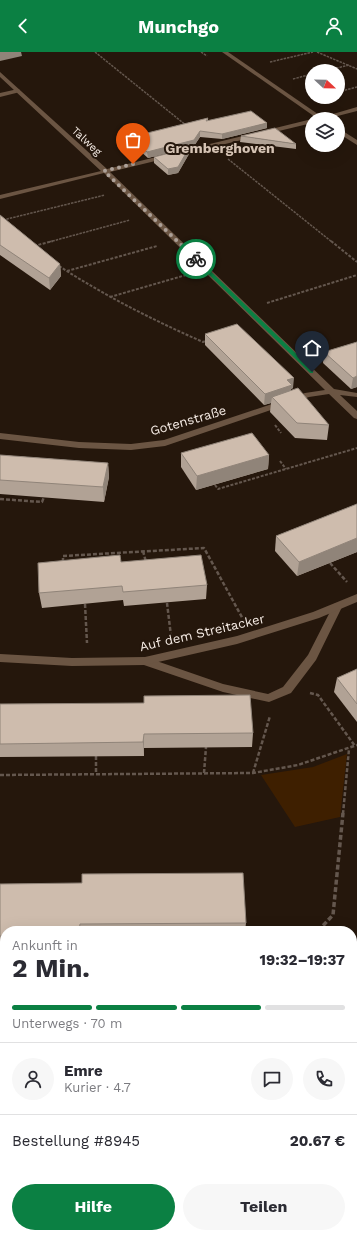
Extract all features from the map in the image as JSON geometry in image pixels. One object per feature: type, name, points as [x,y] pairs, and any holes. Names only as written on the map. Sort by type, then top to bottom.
[{"type":"street","points":[[225,52],[310,112]]},
{"type":"street","name":"Talweg","points":[[0,74],[125,190],[357,416]]},
{"type":"street","points":[[0,95],[18,91]]},
{"type":"street","points":[[345,112],[357,109]]},
{"type":"street","points":[[0,197],[305,123]]},
{"type":"street","points":[[345,135],[357,143]]},
{"type":"street","name":"Gotenstraße","points":[[0,436],[86,445],[131,447],[158,444],[199,432],[308,395],[331,391],[357,395]]},
{"type":"street","name":"Auf dem Streitacker","points":[[0,658],[88,662],[145,661],[252,636],[316,615],[357,598]]},
{"type":"street","points":[[145,661],[224,688],[268,698],[288,690],[312,657],[337,607]]},
{"type":"path","points":[[270,62],[313,52]]},
{"type":"path","points":[[317,52],[357,69]]},
{"type":"path","points":[[345,66],[349,65]]},
{"type":"path","points":[[287,80],[305,76]]},
{"type":"path","points":[[345,90],[357,87]]},
{"type":"path","points":[[3,220],[125,190]]},
{"type":"path","points":[[36,250],[32,246],[150,215]]},
{"type":"path","points":[[0,217],[7,225]]},
{"type":"path","points":[[67,271],[177,241]]},
{"type":"path","points":[[57,265],[110,297],[167,326],[203,342],[211,340]]},
{"type":"path","points":[[110,297],[207,269]]},
{"type":"path","points":[[247,309],[357,275]]},
{"type":"path","points":[[216,484],[218,489],[357,448]]},
{"type":"path","points":[[280,461],[286,469]]},
{"type":"path","points":[[0,499],[42,502],[44,497]]},
{"type":"path","points":[[64,568],[63,556],[204,548],[252,636]]},
{"type":"path","points":[[143,551],[146,566]]},
{"type":"path","points":[[330,563],[348,583]]},
{"type":"path","points":[[167,603],[174,655]]},
{"type":"path","points":[[85,604],[88,662]]},
{"type":"path","points":[[0,774],[253,773],[298,765],[349,749],[356,745],[318,695],[288,690]]},
{"type":"path","points":[[253,773],[276,695]]},
{"type":"path","points":[[204,773],[206,747]]},
{"type":"path","points":[[323,926],[333,915],[349,749]]},
{"type":"path","points":[[96,756],[96,774]]},
{"type":"shaded area","points":[[347,754],[340,817],[295,827],[261,775],[313,767]]},
{"type":"building","points":[[251,111],[267,123],[222,134],[200,131],[194,140],[147,152],[131,137],[208,118],[206,121]]},
{"type":"building","points":[[275,128],[296,144],[241,136]]},
{"type":"building","points":[[189,148],[178,167],[168,169],[154,157]]},
{"type":"building","points":[[0,215],[60,264],[49,278],[0,245]]},
{"type":"building","points":[[237,324],[294,378],[287,380],[292,385],[265,394],[205,334]]},
{"type":"building","points":[[357,342],[357,376],[353,378],[324,352]]},
{"type":"building","points":[[298,388],[329,425],[297,423],[272,397]]},
{"type":"building","points":[[252,433],[269,455],[197,476],[181,453]]},
{"type":"building","points":[[0,455],[108,463],[103,487],[0,480]]},
{"type":"building","points":[[357,504],[357,538],[299,562],[276,536]]},
{"type":"building","points":[[120,555],[121,562],[201,555],[207,585],[123,592],[122,586],[39,593],[38,563]]},
{"type":"building","points":[[357,669],[357,704],[337,678]]},
{"type":"building","points":[[250,695],[253,733],[144,734],[143,742],[0,744],[0,704],[144,703],[144,696]]},
{"type":"building","points":[[243,873],[246,923],[0,926],[0,884],[82,883],[82,874]]},
{"type":"way so far","points":[[133,164],[104,171],[196,259]]},
{"type":"district","name":"Gremberghoven","points":[[220,148]]},
{"type":"route","points":[[196,259],[312,372]]}]
